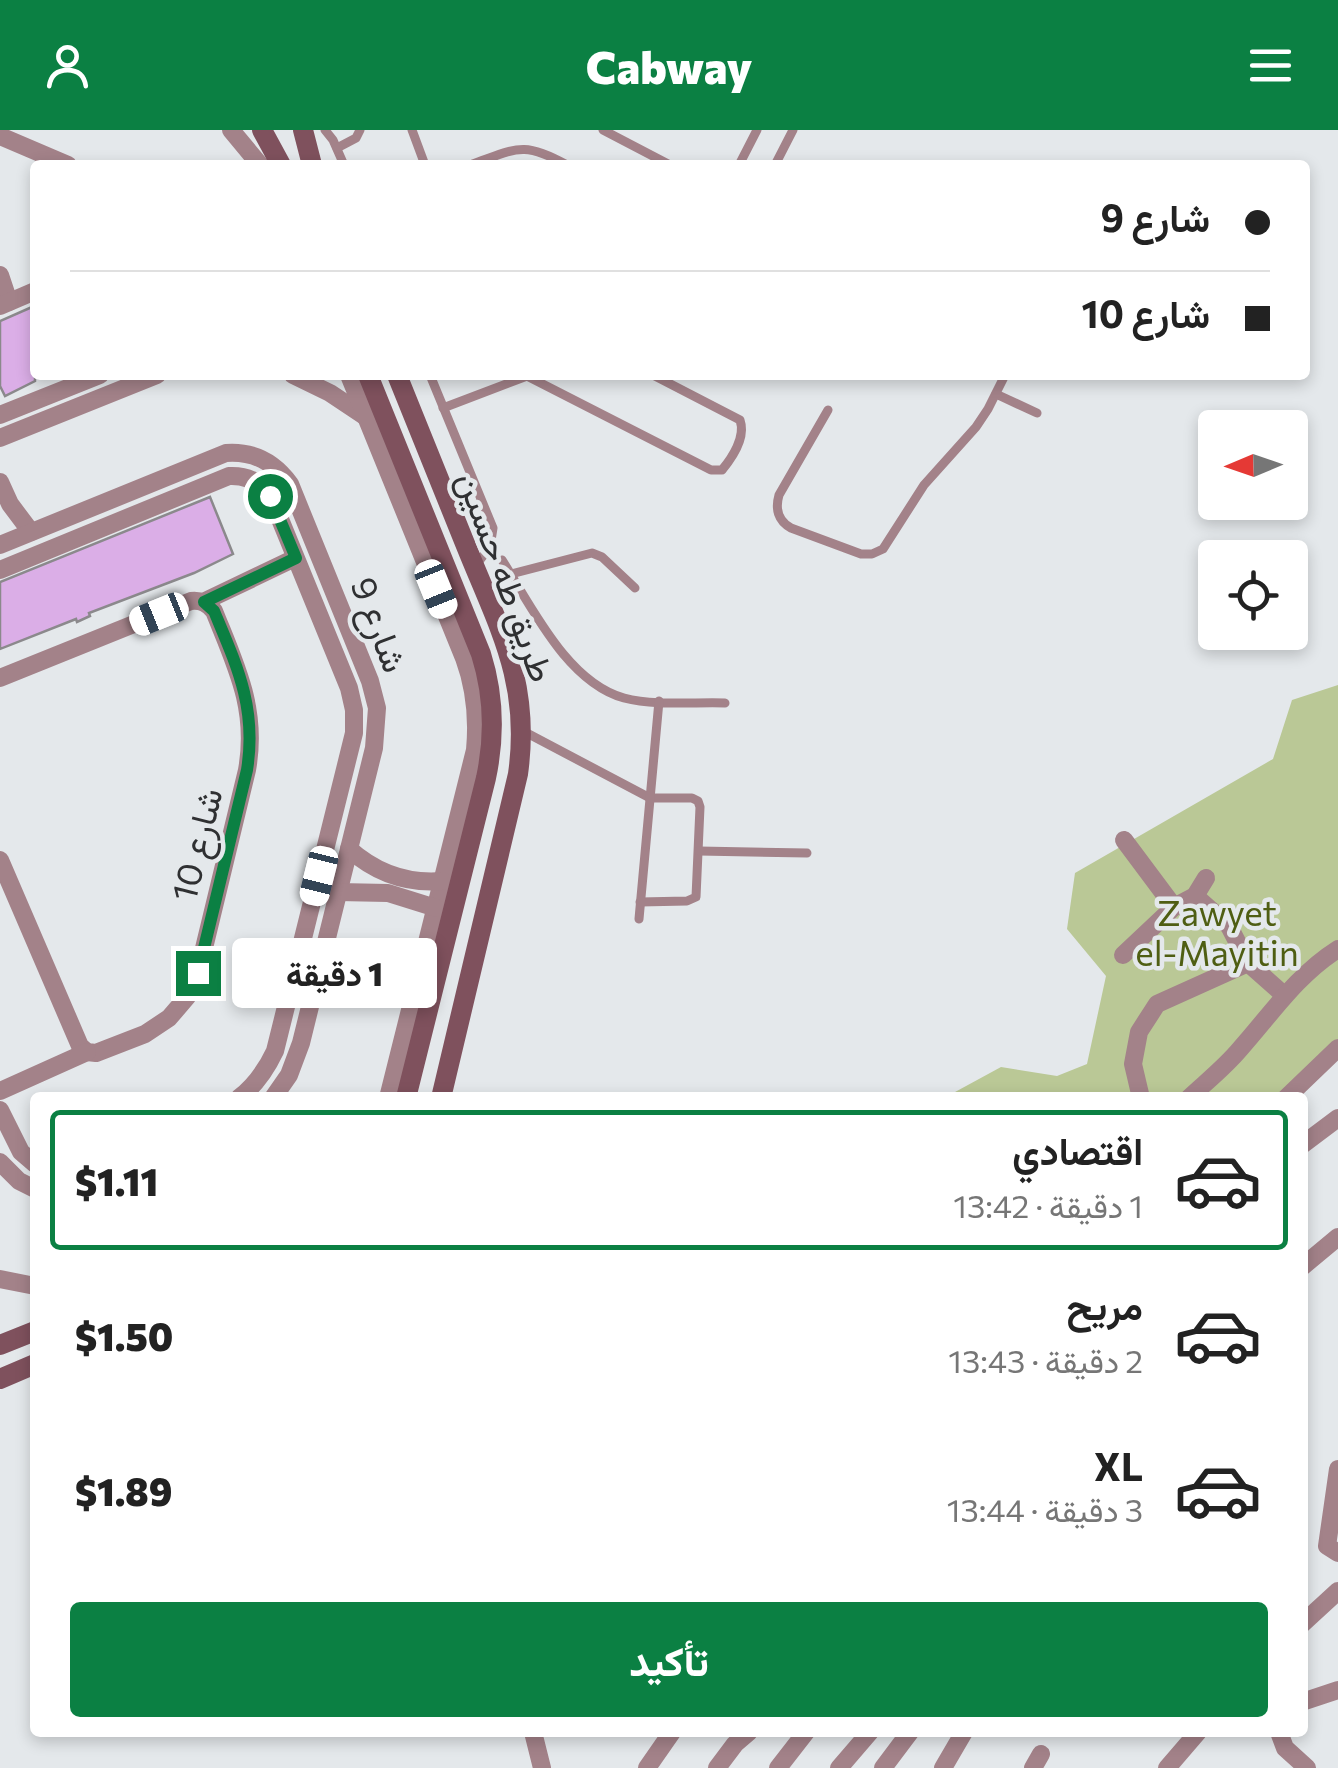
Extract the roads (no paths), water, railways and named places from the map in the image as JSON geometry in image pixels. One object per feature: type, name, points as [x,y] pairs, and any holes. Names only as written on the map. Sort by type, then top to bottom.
[{"type":"main road","points":[[262,130],[272,160]]},
{"type":"main road","points":[[275,160],[304,137]]},
{"type":"main road","name":"طريق طه حسين","points":[[369,380],[375,414],[486,669],[492,700],[490,762],[465,826],[440,916],[407,1092]]},
{"type":"main road","name":"طريق طه حسين","points":[[399,380],[509,653],[523,732],[518,774],[442,1092]]},
{"type":"main road","points":[[0,1379],[30,1366]]},
{"type":"street","points":[[231,130],[270,160]]},
{"type":"street","points":[[0,136],[56,160]]},
{"type":"street","points":[[0,275],[4,304],[30,293]]},
{"type":"street","points":[[0,416],[88,380]]},
{"type":"street","points":[[0,438],[145,380]]},
{"type":"street","points":[[304,380],[375,414]]},
{"type":"street","points":[[352,380],[375,414]]},
{"type":"street","name":"شارع 9","points":[[0,545],[226,453],[258,456],[290,484],[370,681],[377,721],[374,748],[296,1059],[277,1092]]},
{"type":"street","points":[[162,478],[171,499]]},
{"type":"street","name":"شارع 9","points":[[0,570],[222,478],[250,478],[270,496],[352,699],[354,732],[275,1051],[246,1092]]},
{"type":"street","points":[[0,482],[10,504],[31,532]]},
{"type":"street","points":[[0,678],[191,601],[204,602],[296,558]]},
{"type":"street","name":"شارع 10","points":[[0,1091],[158,1026],[179,1007],[198,973],[247,770],[250,740],[245,689],[214,611],[204,602]]},
{"type":"street","points":[[330,642],[351,633]]},
{"type":"street","points":[[390,1092],[440,916],[442,882],[465,826]]},
{"type":"street","points":[[1124,840],[1174,907]]},
{"type":"street","points":[[349,849],[385,874],[442,882]]},
{"type":"street","points":[[0,860],[78,1042],[87,1052]]},
{"type":"street","points":[[1123,955],[1174,907],[1194,896],[1206,878]]},
{"type":"street","points":[[338,892],[388,893],[440,916]]},
{"type":"street","points":[[1194,896],[1229,926],[1248,963],[1284,995]]},
{"type":"street","points":[[1195,1092],[1238,1052],[1284,995],[1315,964],[1338,949]]},
{"type":"street","points":[[300,952],[322,957]]},
{"type":"street","points":[[1140,1092],[1133,1064],[1138,1032],[1157,1004],[1248,963]]},
{"type":"street","points":[[1292,1092],[1338,1048]]},
{"type":"street","points":[[0,1110],[21,1152],[30,1160]]},
{"type":"street","points":[[1308,1140],[1338,1118]]},
{"type":"street","points":[[0,1162],[30,1186]]},
{"type":"street","points":[[1308,1262],[1338,1238]]},
{"type":"street","points":[[0,1279],[30,1285]]},
{"type":"street","points":[[1338,1469],[1327,1546],[1338,1553]]},
{"type":"street","points":[[1308,1618],[1338,1591]]},
{"type":"street","points":[[1308,1700],[1336,1693]]},
{"type":"street","points":[[534,1737],[542,1768]]},
{"type":"street","points":[[647,1768],[669,1737]]},
{"type":"street","points":[[717,1768],[744,1737]]},
{"type":"street","points":[[778,1768],[802,1737]]},
{"type":"street","points":[[839,1768],[866,1737]]},
{"type":"street","points":[[882,1768],[906,1737]]},
{"type":"street","points":[[943,1768],[961,1737]]},
{"type":"street","points":[[1167,1768],[1194,1737]]},
{"type":"street","points":[[1280,1737],[1285,1748],[1307,1768]]},
{"type":"lane","points":[[326,130],[342,160]]},
{"type":"lane","points":[[337,148],[356,138],[360,130]]},
{"type":"lane","points":[[412,130],[424,160]]},
{"type":"lane","points":[[604,130],[661,160]]},
{"type":"lane","points":[[742,160],[757,130]]},
{"type":"lane","points":[[778,160],[793,130]]},
{"type":"lane","points":[[486,160],[523,148],[558,160]]},
{"type":"lane","points":[[432,380],[493,528],[490,547],[474,567]]},
{"type":"lane","points":[[444,408],[514,380]]},
{"type":"lane","points":[[536,380],[712,470],[722,470],[742,436],[743,425],[670,380]]},
{"type":"lane","points":[[828,410],[779,495],[778,514],[792,528],[856,553],[872,554],[888,545],[917,494],[962,444],[1002,380]]},
{"type":"lane","points":[[996,394],[1037,413]]},
{"type":"lane","points":[[511,574],[592,554],[602,557],[635,588]]},
{"type":"lane","points":[[502,560],[566,658],[591,683],[623,698],[726,703]]},
{"type":"lane","points":[[639,919],[658,701]]},
{"type":"lane","points":[[523,732],[650,798],[698,801],[699,852],[694,900],[640,902]]},
{"type":"lane","points":[[699,852],[807,854]]},
{"type":"park label","name":"Zawyet el-Mayitin","points":[[1217,931]]}]
